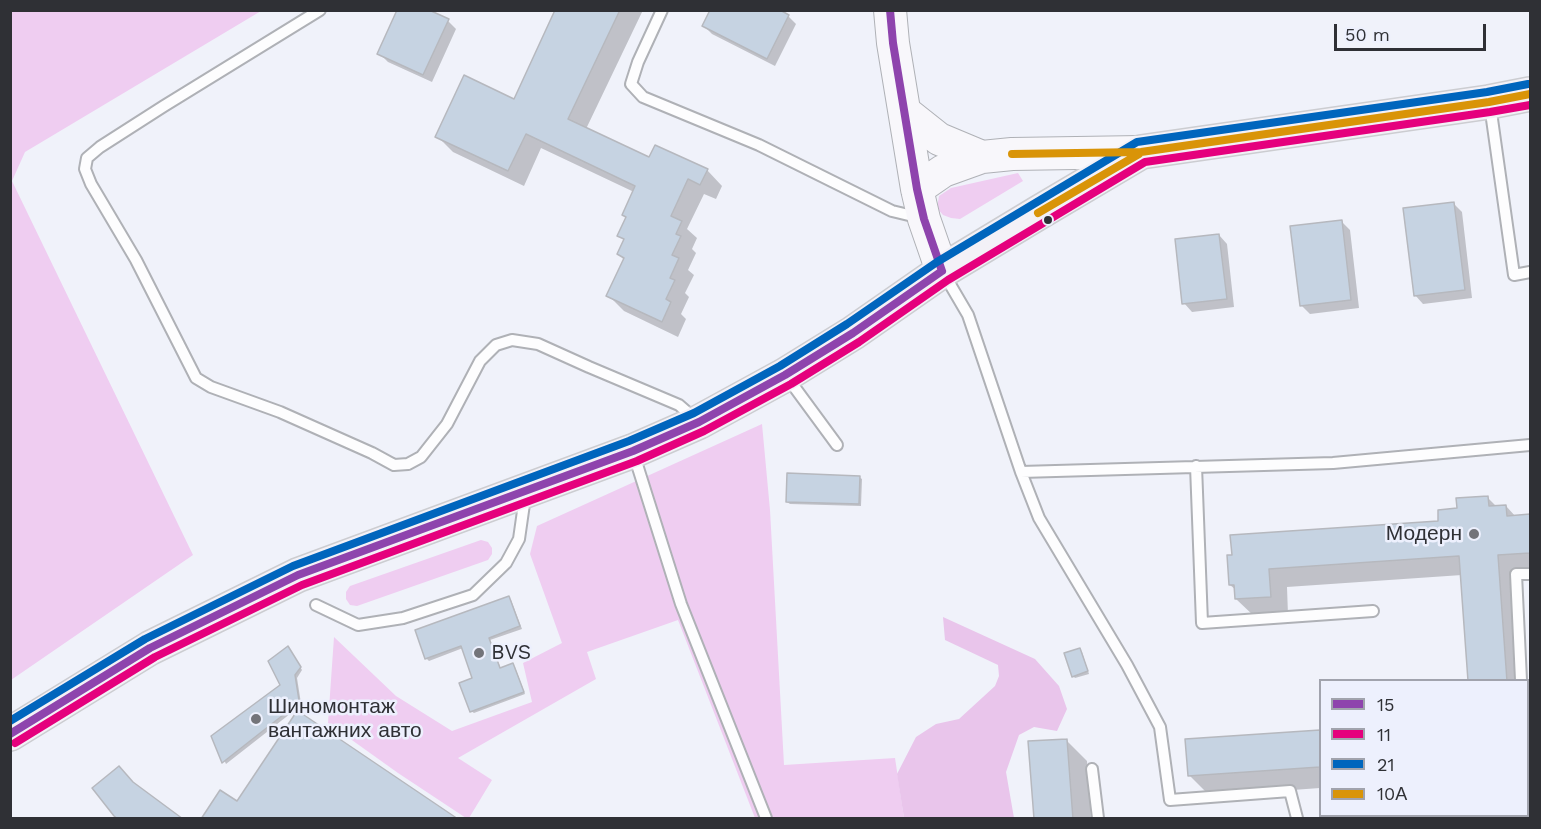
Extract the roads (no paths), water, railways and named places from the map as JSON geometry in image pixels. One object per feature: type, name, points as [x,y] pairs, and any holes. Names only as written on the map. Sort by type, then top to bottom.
[{"type":"main road","points":[[10,734],[150,648],[298,575],[633,451],[699,422],[785,375],[853,333],[942,272],[1141,152],[1490,102],[1530,94]]},
{"type":"street","points":[[890,10],[893,43],[917,189],[924,219],[942,272]]},
{"type":"street","points":[[905,112],[939,139],[982,157]]},
{"type":"street","points":[[917,189],[943,171],[982,157],[1012,154],[1141,152]]},
{"type":"lane","points":[[320,10],[164,106],[100,147],[87,158],[85,169],[91,184],[136,260],[196,378],[211,387],[290,417],[372,453],[393,465],[408,464],[421,457],[447,423],[480,361],[496,345],[512,340],[538,344],[679,405],[699,422]]},
{"type":"lane","points":[[662,10],[630,84],[643,97],[759,145],[892,211],[924,219]]},
{"type":"lane","points":[[1490,102],[1514,275],[1530,273]]},
{"type":"lane","points":[[942,272],[968,315],[1021,472],[1039,518],[1127,665],[1160,727],[1170,800],[1290,792],[1297,819]]},
{"type":"lane","points":[[785,375],[837,445]]},
{"type":"lane","points":[[1021,472],[1333,463],[1530,446]]},
{"type":"lane","points":[[633,451],[681,604],[766,819]]},
{"type":"lane","points":[[1196,466],[1202,623],[1373,611]]},
{"type":"lane","points":[[316,604],[358,625],[403,618],[473,595],[507,563],[519,539],[526,491]]},
{"type":"lane","points":[[1521,679],[1516,574],[1530,574]]},
{"type":"lane","points":[[1092,769],[1098,819]]},
{"type":"place","name":"Модерн","points":[[1474,534]]},
{"type":"place","name":"BVS","points":[[479,653]]},
{"type":"place","name":"Шиномонтаж вантажних авто","points":[[256,719]]}]
